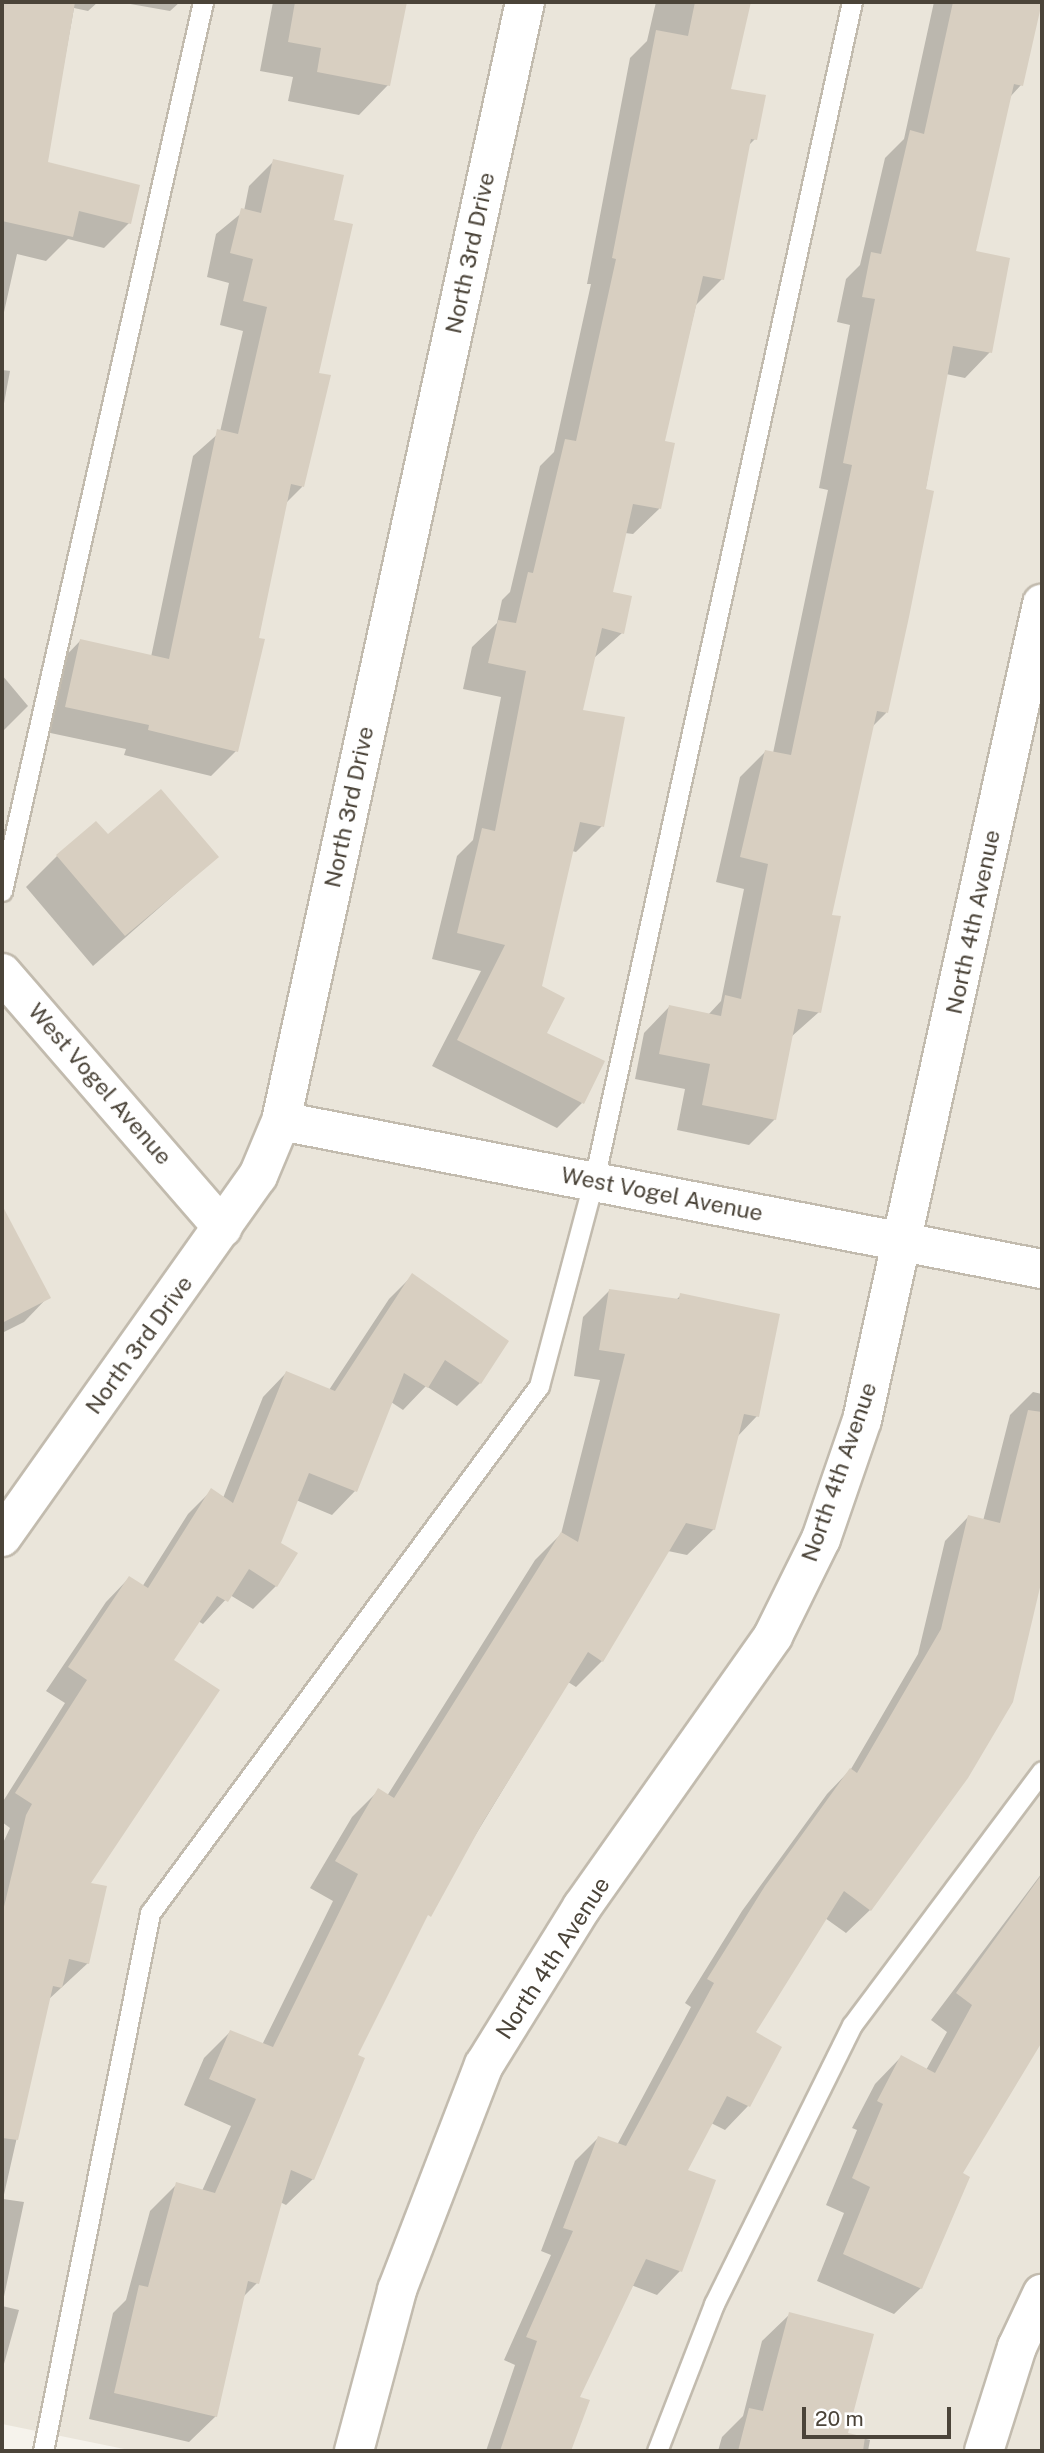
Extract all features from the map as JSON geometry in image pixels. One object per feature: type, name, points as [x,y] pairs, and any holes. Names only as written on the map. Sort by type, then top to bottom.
[{"type":"street","name":"North 3rd Drive","points":[[2,1537],[258,1176],[281,1121],[525,2]]},
{"type":"street","name":"North 4th Avenue","points":[[354,2451],[397,2290],[484,2065],[582,1907],[773,1636],[821,1539],[862,1420],[904,1242],[1042,604]]},
{"type":"street","name":"West Vogel Avenue","points":[[2,973],[223,1228]]},
{"type":"street","name":"West Vogel Avenue","points":[[281,1121],[1042,1269]]},
{"type":"street","points":[[984,2451],[1017,2347],[1042,2294]]},
{"type":"lane","points":[[2,891],[203,2]]},
{"type":"lane","points":[[43,2451],[150,1913],[538,1386],[594,1180],[852,2]]},
{"type":"lane","points":[[657,2451],[714,2304],[852,2025],[1042,1771]]},
{"type":"shaded area","points":[[2,2],[1042,2],[1042,2451],[134,2451],[2,2424]]},
{"type":"building","points":[[2,2],[75,2],[48,162],[140,185],[131,224],[79,211],[73,237],[2,221]]},
{"type":"building","points":[[295,2],[407,2],[390,86],[317,72],[321,48],[288,42]]},
{"type":"building","points":[[695,2],[751,2],[731,89],[766,95],[757,140],[751,139],[724,280],[703,276],[665,441],[675,443],[661,509],[633,504],[613,592],[632,596],[624,634],[602,628],[583,710],[625,717],[604,827],[580,822],[542,986],[565,998],[547,1033],[605,1061],[584,1104],[457,1040],[505,945],[457,933],[482,828],[495,831],[526,671],[488,663],[498,620],[516,623],[528,572],[533,573],[565,439],[576,441],[616,259],[612,258],[656,30],[688,36]]},
{"type":"building","points":[[953,2],[1042,2],[1023,86],[1014,84],[976,251],[1010,258],[992,353],[953,346],[926,489],[934,491],[888,713],[877,711],[832,915],[841,916],[821,1013],[798,1009],[776,1120],[702,1105],[710,1064],[659,1054],[669,1005],[721,1016],[725,995],[741,999],[768,864],[740,857],[765,750],[791,755],[852,465],[843,463],[875,299],[862,297],[871,252],[881,254],[910,130],[924,134]]},
{"type":"building","points":[[273,159],[344,175],[334,220],[353,224],[319,373],[331,375],[304,487],[291,484],[259,638],[265,639],[238,752],[148,730],[149,725],[65,707],[80,639],[169,659],[217,429],[238,434],[267,307],[243,301],[253,259],[230,253],[241,208],[261,213]]},
{"type":"building","points":[[161,789],[219,857],[125,936],[56,855],[96,821],[108,834]]},
{"type":"building","points":[[2,1205],[51,1298],[2,1323]]},
{"type":"building","points":[[412,1273],[509,1341],[481,1384],[445,1360],[428,1388],[404,1373],[357,1492],[309,1473],[281,1543],[298,1553],[277,1587],[249,1569],[228,1602],[217,1596],[174,1660],[220,1690],[91,1883],[107,1886],[89,1964],[69,1959],[62,1988],[53,1986],[18,2140],[2,2138],[2,1915],[26,1815],[32,1804],[15,1793],[87,1680],[68,1667],[129,1576],[148,1588],[211,1488],[233,1503],[286,1371],[335,1391]]},
{"type":"building","points":[[609,1289],[679,1299],[680,1293],[780,1314],[759,1417],[744,1414],[715,1530],[686,1523],[603,1662],[588,1652],[483,1822],[431,1917],[428,1915],[358,2055],[365,2058],[314,2180],[291,2170],[259,2284],[248,2281],[217,2417],[114,2393],[139,2285],[148,2287],[176,2182],[215,2193],[256,2099],[209,2079],[230,2030],[273,2047],[358,1874],[335,1861],[378,1788],[394,1798],[561,1532],[578,1542],[625,1354],[599,1350]]},
{"type":"building","points":[[1028,1410],[1042,1412],[1042,1579],[1013,1702],[968,1778],[871,1911],[844,1891],[756,2032],[782,2047],[750,2107],[727,2096],[688,2170],[716,2180],[682,2272],[646,2259],[580,2397],[590,2400],[571,2451],[500,2451],[537,2341],[526,2337],[573,2231],[563,2228],[598,2136],[626,2146],[714,1983],[707,1979],[765,1886],[850,1768],[857,1773],[941,1629],[968,1515],[1000,1523]]},
{"type":"building","points":[[1042,1874],[1042,2042],[963,2173],[970,2177],[922,2289],[843,2254],[870,2187],[852,2178],[883,2104],[877,2101],[901,2055],[935,2073],[972,2005],[956,1993]]},
{"type":"building","points":[[789,2312],[874,2334],[848,2433],[865,2437],[863,2451],[738,2451],[749,2408],[763,2411]]}]
